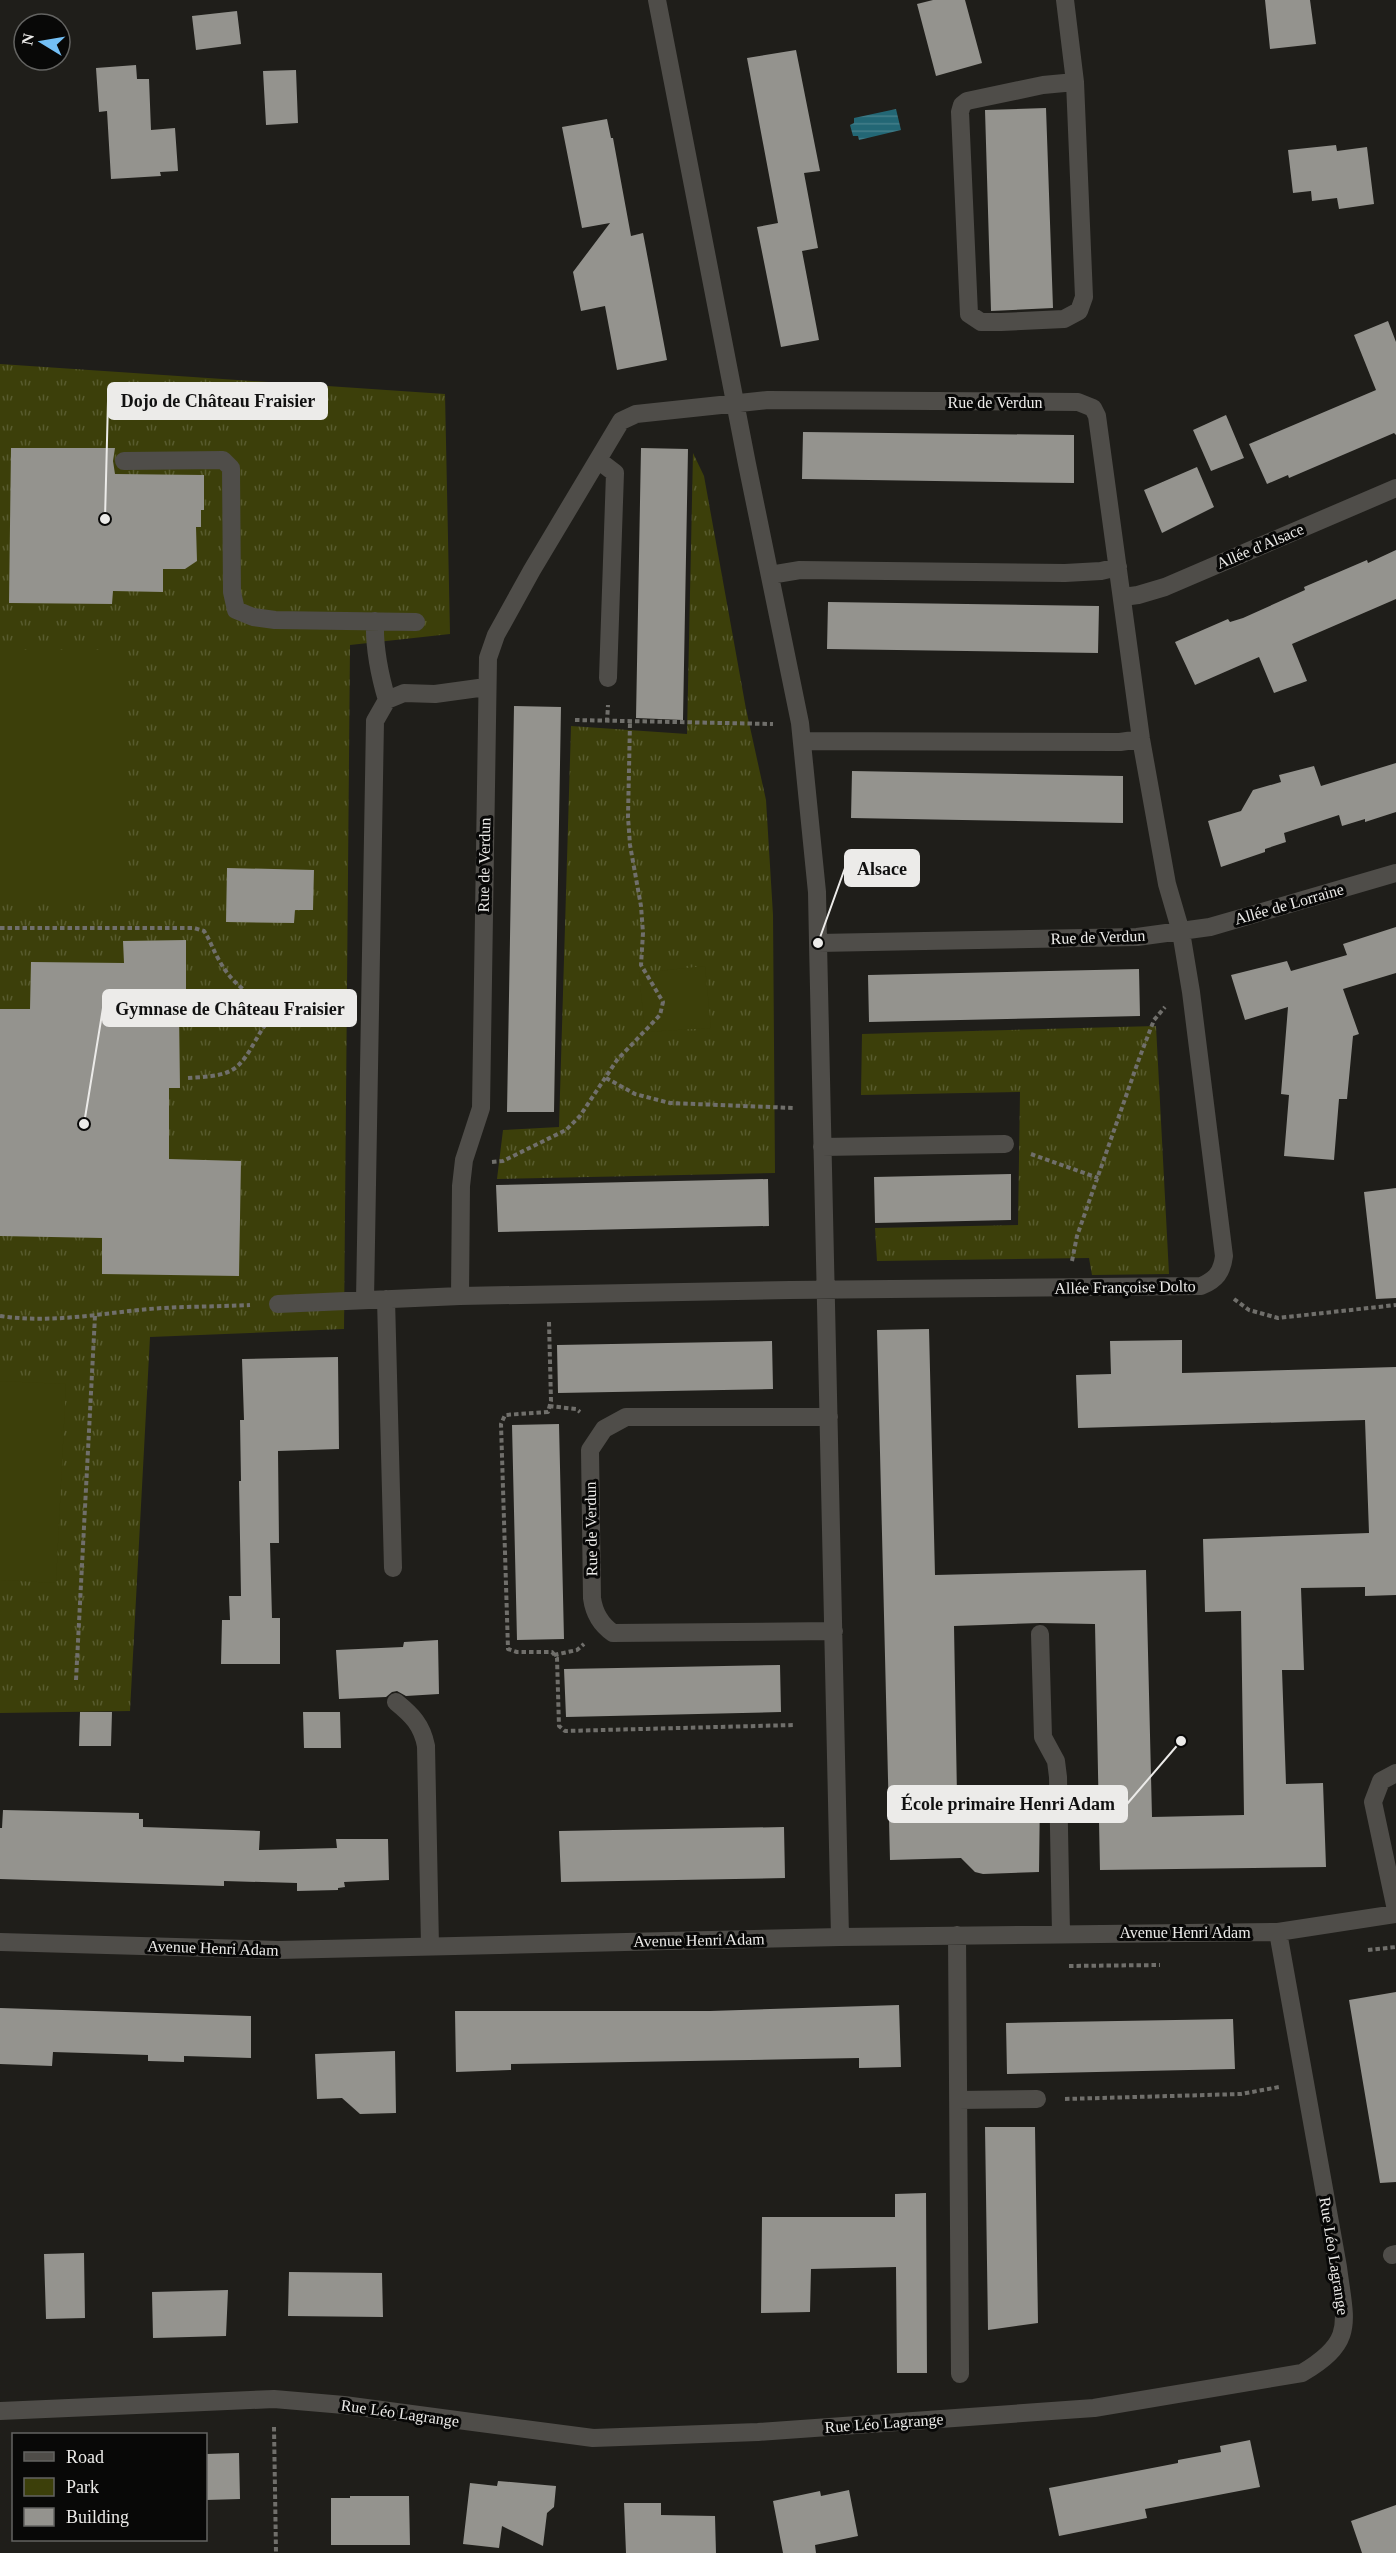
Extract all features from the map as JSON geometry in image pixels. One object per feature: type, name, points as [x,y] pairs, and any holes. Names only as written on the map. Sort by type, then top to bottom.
[{"type":"street","points":[[657,0],[801,732],[817,892],[840,1937]]},
{"type":"street","points":[[1065,0],[1075,82],[1084,297],[1079,311],[1064,319],[981,322],[969,314],[960,112],[962,105],[968,101],[1043,85],[1075,82]]},
{"type":"street","name":"Rue de Verdun","points":[[460,1296],[460,1208],[464,1160],[481,1108],[488,658],[496,635],[532,570],[621,422],[636,414],[768,400],[1078,402],[1086,404],[1093,408],[1097,416],[1141,739],[1167,884],[1181,932],[1137,937],[818,943]]},
{"type":"street","points":[[124,461],[223,460],[231,468],[232,592],[236,610],[253,617],[275,620],[416,622]]},
{"type":"street","points":[[598,460],[615,473],[608,678]]},
{"type":"street","name":"Allée d'Alsace","points":[[1123,597],[1164,587],[1396,488]]},
{"type":"street","points":[[770,575],[800,570],[1065,573],[1101,571],[1118,567]]},
{"type":"street","points":[[375,621],[374,642],[387,700]]},
{"type":"street","points":[[365,1300],[375,721],[387,700],[404,693],[435,694],[486,687]]},
{"type":"street","points":[[801,732],[1120,742],[1141,739]]},
{"type":"street","name":"Allée de Lorraine","points":[[1181,932],[1210,927],[1396,873]]},
{"type":"street","name":"Allée Françoise Dolto","points":[[825,1289],[1074,1289],[1200,1286],[1213,1281],[1222,1269],[1224,1256],[1191,992],[1181,932]]},
{"type":"street","points":[[822,1147],[999,1144]]},
{"type":"street","points":[[279,1304],[460,1296],[825,1289]]},
{"type":"street","points":[[386,1299],[393,1568]]},
{"type":"street","name":"Rue de Verdun","points":[[829,1417],[626,1417],[604,1429],[590,1450],[592,1598],[594,1611],[604,1627],[613,1633],[834,1631]]},
{"type":"street","points":[[1040,1634],[1043,1737],[1056,1761],[1058,1777],[1061,1933]]},
{"type":"street","points":[[396,1702],[412,1715],[423,1729],[426,1746],[430,1947]]},
{"type":"street","points":[[1396,1773],[1381,1781],[1373,1802],[1396,1912]]},
{"type":"street","name":"Avenue Henri Adam","points":[[0,1942],[278,1950],[1061,1933],[1278,1932],[1396,1912]]},
{"type":"street","name":"Rue Léo Lagrange","points":[[0,2411],[274,2399],[344,2405],[593,2438],[758,2432],[1094,2408],[1302,2373],[1319,2363],[1338,2345],[1345,2330],[1338,2267],[1278,1932]]},
{"type":"street","points":[[957,1935],[960,2374]]},
{"type":"street","points":[[958,2100],[1037,2099]]},
{"type":"path","points":[[575,720],[732,725],[801,732]]},
{"type":"path","points":[[464,1160],[503,1161],[557,1137],[580,1116],[617,1060],[643,1030],[660,1015],[663,1002],[641,965],[643,933],[641,906],[630,845],[628,817],[630,722]]},
{"type":"path","points":[[0,928],[194,928],[204,931],[223,968],[242,991],[258,1001],[284,1011],[369,1015]]},
{"type":"path","points":[[1074,1289],[1071,1262],[1077,1236],[1154,1020],[1167,1004],[1191,992]]},
{"type":"path","points":[[188,1078],[230,1072],[244,1059],[270,1018],[284,1011]]},
{"type":"path","points":[[606,1078],[635,1094],[670,1103],[719,1107],[822,1108]]},
{"type":"path","points":[[999,1144],[1098,1178]]},
{"type":"path","points":[[1213,1281],[1249,1310],[1278,1318],[1396,1305]]},
{"type":"path","points":[[0,1316],[29,1320],[95,1316],[140,1310],[279,1304]]},
{"type":"path","points":[[76,1680],[95,1316]]},
{"type":"path","points":[[1037,2099],[1241,2094],[1304,2082]]},
{"type":"path","points":[[274,2399],[276,2553]]},
{"type":"green space","points":[[0,364],[445,394],[450,634],[350,645],[344,1329],[150,1337],[130,1711],[0,1713]]},
{"type":"green space","points":[[693,453],[704,476],[746,709],[766,800],[773,915],[775,1173],[497,1179],[503,1130],[559,1127],[571,726],[687,734]]},
{"type":"green space","points":[[0,650],[127,650],[127,903],[0,903]]},
{"type":"green space","points":[[705,966],[711,1028],[645,1032],[639,973]]},
{"type":"green space","points":[[1156,1026],[1169,1274],[1092,1275],[1089,1258],[877,1261],[875,1228],[1018,1225],[1020,1092],[861,1095],[862,1034]]},
{"type":"green space","points":[[0,1381],[66,1384],[56,1583],[0,1580]]},
{"type":"water","points":[[896,109],[901,130],[859,140],[858,136],[853,136],[850,125],[854,123],[854,118]]},
{"type":"building","points":[[933,0],[965,0],[982,63],[936,76],[917,4]]},
{"type":"building","points":[[1265,0],[1310,0],[1316,44],[1270,49]]},
{"type":"building","points":[[237,11],[241,44],[196,50],[192,16]]},
{"type":"building","points":[[796,50],[820,171],[804,173],[818,248],[802,251],[819,340],[781,347],[757,227],[778,223],[747,58]]},
{"type":"building","points":[[136,65],[137,79],[149,79],[151,130],[175,128],[178,171],[160,172],[161,176],[111,179],[107,111],[99,112],[96,68]]},
{"type":"building","points":[[296,70],[298,123],[266,125],[263,71]]},
{"type":"building","points":[[1046,108],[1053,308],[991,311],[985,110]]},
{"type":"building","points":[[607,119],[611,138],[613,138],[631,236],[643,233],[667,360],[617,370],[605,306],[581,311],[573,272],[610,223],[582,228],[562,127]]},
{"type":"building","points":[[1336,145],[1337,151],[1367,147],[1374,204],[1339,209],[1337,198],[1312,201],[1311,191],[1293,193],[1288,150]]},
{"type":"building","points":[[1388,321],[1396,342],[1396,435],[1394,433],[1289,478],[1288,475],[1267,484],[1249,444],[1376,390],[1354,335]]},
{"type":"building","points":[[1226,415],[1244,458],[1211,471],[1193,430]]},
{"type":"building","points":[[803,432],[1074,435],[1074,483],[802,479]]},
{"type":"building","points":[[11,448],[115,448],[113,461],[115,474],[204,475],[204,510],[201,510],[201,527],[196,527],[197,561],[185,569],[163,569],[163,592],[113,591],[112,604],[9,603]]},
{"type":"building","points":[[641,448],[688,449],[683,720],[636,718]]},
{"type":"building","points":[[1197,467],[1214,507],[1162,533],[1144,490]]},
{"type":"building","points":[[1396,550],[1396,599],[1292,644],[1307,681],[1274,693],[1259,657],[1195,685],[1175,642],[1228,619],[1230,622],[1243,618],[1305,590],[1304,587]]},
{"type":"building","points":[[828,602],[1099,606],[1098,653],[827,649]]},
{"type":"building","points":[[514,706],[561,707],[554,1112],[507,1112]]},
{"type":"building","points":[[1396,763],[1396,812],[1365,822],[1365,819],[1342,826],[1339,815],[1284,833],[1286,842],[1221,867],[1208,821],[1241,811],[1253,790],[1281,782],[1279,775],[1314,766],[1321,786]]},
{"type":"building","points":[[852,771],[1123,776],[1123,823],[851,818]]},
{"type":"building","points":[[227,868],[314,870],[313,910],[295,910],[294,923],[226,922]]},
{"type":"building","points":[[1396,927],[1396,973],[1343,989],[1359,1034],[1353,1036],[1347,1099],[1339,1099],[1334,1160],[1284,1156],[1289,1095],[1281,1094],[1288,1007],[1245,1020],[1231,975],[1287,961],[1291,971],[1347,955],[1343,944]]},
{"type":"building","points":[[186,940],[186,1010],[179,1010],[180,1088],[169,1088],[169,1159],[241,1161],[239,1276],[102,1274],[102,1238],[0,1236],[0,1009],[30,1009],[31,962],[124,963],[123,941]]},
{"type":"building","points":[[1139,969],[1140,1016],[869,1022],[868,975]]},
{"type":"building","points":[[1011,1174],[1011,1220],[875,1223],[874,1177]]},
{"type":"building","points":[[768,1179],[769,1226],[498,1232],[496,1185]]},
{"type":"building","points":[[1396,1188],[1396,1298],[1376,1299],[1364,1192]]},
{"type":"building","points":[[929,1329],[935,1575],[1146,1570],[1152,1817],[1244,1815],[1241,1611],[1205,1612],[1203,1539],[1369,1533],[1365,1420],[1078,1428],[1076,1375],[1111,1374],[1110,1341],[1182,1340],[1182,1373],[1396,1367],[1396,1595],[1365,1596],[1365,1587],[1301,1588],[1304,1670],[1282,1670],[1286,1784],[1323,1783],[1326,1867],[1100,1870],[1095,1624],[1040,1623],[954,1626],[957,1796],[1040,1794],[1039,1872],[983,1874],[975,1872],[961,1858],[890,1860],[877,1330]]},
{"type":"building","points":[[772,1341],[773,1389],[558,1393],[557,1345]]},
{"type":"building","points":[[338,1357],[339,1449],[278,1451],[279,1543],[270,1543],[272,1618],[280,1618],[280,1664],[221,1664],[222,1620],[230,1620],[229,1596],[241,1596],[239,1481],[241,1481],[240,1420],[244,1420],[242,1359]]},
{"type":"building","points":[[559,1424],[564,1639],[517,1640],[512,1425]]},
{"type":"building","points":[[438,1640],[439,1694],[406,1696],[397,1691],[386,1697],[339,1699],[336,1650],[403,1647],[404,1642]]},
{"type":"building","points":[[780,1665],[781,1712],[566,1717],[564,1669]]},
{"type":"building","points":[[80,1712],[112,1712],[111,1746],[79,1746]]},
{"type":"building","points":[[303,1712],[340,1712],[341,1748],[304,1748]]},
{"type":"building","points":[[3,1810],[139,1813],[139,1819],[143,1819],[143,1827],[260,1831],[259,1850],[337,1848],[336,1839],[388,1839],[389,1880],[344,1882],[345,1887],[338,1888],[338,1890],[297,1891],[297,1883],[224,1881],[224,1886],[0,1879],[0,1828],[2,1828]]},
{"type":"building","points":[[784,1827],[785,1878],[561,1882],[559,1831]]},
{"type":"building","points":[[1396,1992],[1396,2182],[1380,2183],[1349,2000]]},
{"type":"building","points":[[899,2005],[901,2067],[859,2068],[859,2058],[511,2064],[511,2070],[456,2072],[455,2011],[710,2011]]},
{"type":"building","points":[[0,2008],[251,2016],[251,2058],[184,2056],[184,2062],[148,2061],[148,2055],[53,2052],[52,2066],[0,2064]]},
{"type":"building","points":[[1233,2019],[1235,2069],[1007,2074],[1006,2023]]},
{"type":"building","points":[[395,2051],[396,2113],[360,2114],[342,2098],[317,2099],[315,2054]]},
{"type":"building","points":[[985,2127],[1035,2127],[1038,2323],[988,2330]]},
{"type":"building","points":[[926,2193],[927,2373],[897,2373],[896,2267],[811,2269],[810,2312],[761,2313],[762,2217],[895,2217],[895,2194]]},
{"type":"building","points":[[84,2253],[85,2318],[46,2319],[44,2254]]},
{"type":"building","points":[[289,2272],[382,2273],[383,2317],[288,2316]]},
{"type":"building","points":[[228,2290],[226,2336],[153,2338],[152,2292]]},
{"type":"building","points":[[1250,2440],[1260,2487],[1145,2509],[1147,2518],[1059,2536],[1049,2488],[1178,2463],[1178,2460],[1221,2452],[1220,2446]]},
{"type":"building","points":[[239,2453],[240,2499],[207,2500],[207,2454]]},
{"type":"building","points":[[498,2481],[556,2486],[554,2507],[547,2513],[543,2546],[502,2526],[499,2548],[463,2544],[470,2483],[497,2486]]},
{"type":"building","points":[[849,2490],[858,2536],[815,2545],[816,2553],[783,2553],[773,2501],[820,2491],[821,2496]]},
{"type":"building","points":[[350,2496],[409,2496],[410,2545],[331,2545],[331,2498],[350,2498]]},
{"type":"building","points":[[624,2503],[661,2503],[661,2515],[715,2516],[716,2553],[626,2553]]},
{"type":"building","points":[[1396,2505],[1396,2553],[1362,2553],[1351,2521]]},
{"type":"place","name":"Dojo de Château Fraisier","points":[[105,519]]},
{"type":"place","name":"Alsace","points":[[818,943]]},
{"type":"place","name":"Gymnase de Château Fraisier","points":[[84,1124]]},
{"type":"place","name":"École primaire Henri Adam","points":[[1181,1741]]}]
